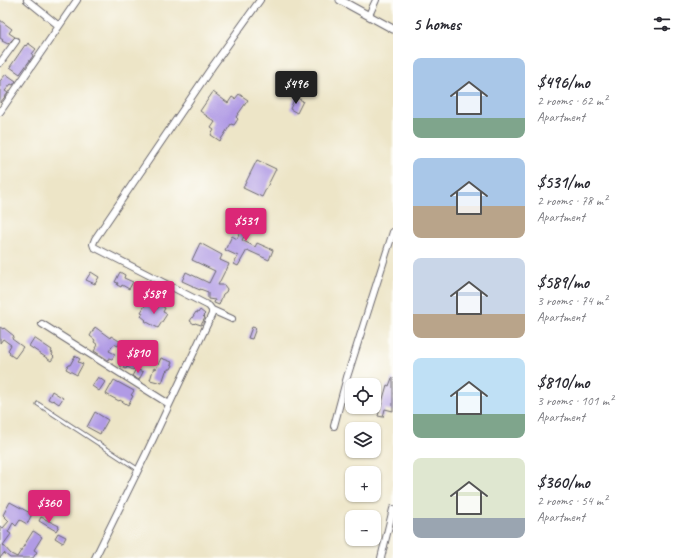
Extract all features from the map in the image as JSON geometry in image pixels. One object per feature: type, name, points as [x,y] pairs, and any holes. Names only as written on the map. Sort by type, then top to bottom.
[{"type":"street","points":[[27,0],[59,26]]},
{"type":"street","points":[[0,112],[76,0]]},
{"type":"street","points":[[232,319],[212,310],[209,306],[94,247],[93,244],[208,73],[260,0]]},
{"type":"street","points":[[340,0],[393,29]]},
{"type":"street","points":[[368,15],[376,0]]},
{"type":"street","points":[[0,63],[2,56],[16,41]]},
{"type":"street","points":[[334,426],[347,377],[393,232]]},
{"type":"street","points":[[95,558],[212,314],[212,310]]},
{"type":"street","points":[[42,324],[169,404]]},
{"type":"street","points":[[381,558],[393,509]]},
{"type":"lane","points":[[38,404],[138,470]]},
{"type":"building","points":[[0,20],[12,29],[9,33],[15,37],[8,44],[0,38]]},
{"type":"building","points":[[28,43],[36,49],[32,54],[33,56],[20,74],[10,67]]},
{"type":"building","points":[[6,74],[16,81],[5,91],[8,93],[0,103],[0,81]]},
{"type":"building","points":[[213,92],[228,103],[232,97],[235,99],[239,94],[248,100],[236,117],[238,119],[234,125],[231,124],[220,141],[211,135],[214,130],[211,128],[215,122],[200,111]]},
{"type":"building","points":[[295,97],[303,101],[297,113],[290,109]]},
{"type":"building","points":[[257,160],[276,169],[262,197],[243,188]]},
{"type":"building","points":[[239,213],[251,220],[250,223],[257,226],[253,231],[249,228],[242,240],[255,247],[257,243],[273,250],[269,260],[247,250],[238,266],[234,264],[238,256],[225,250],[232,236],[237,239],[241,230],[239,230],[241,227],[234,223]]},
{"type":"building","points":[[200,243],[222,255],[220,260],[229,264],[218,285],[224,285],[227,289],[223,294],[219,305],[214,303],[215,300],[208,299],[208,292],[200,290],[182,281],[186,272],[209,283],[215,271],[192,260]]},
{"type":"building","points":[[91,272],[99,277],[95,284],[86,280]]},
{"type":"building","points":[[120,272],[125,275],[124,278],[133,282],[129,289],[122,285],[121,287],[117,285],[118,283],[115,282]]},
{"type":"building","points":[[147,302],[157,309],[160,305],[165,308],[163,312],[167,314],[158,328],[145,321],[146,320],[141,316],[143,313],[141,312]]},
{"type":"building","points":[[200,310],[205,314],[203,316],[205,318],[201,325],[194,324],[190,321],[196,312],[198,313]]},
{"type":"building","points":[[0,327],[3,329],[4,328],[14,336],[12,339],[23,347],[15,358],[9,354],[10,352],[8,350],[11,345],[3,339],[0,343]]},
{"type":"building","points":[[95,327],[110,338],[111,336],[121,342],[118,346],[114,344],[109,351],[115,354],[112,359],[109,358],[108,360],[94,351],[98,345],[90,336]]},
{"type":"building","points":[[252,327],[256,328],[252,339],[248,338]]},
{"type":"building","points":[[34,338],[52,350],[51,352],[53,353],[52,355],[54,357],[51,361],[29,346]]},
{"type":"building","points":[[124,355],[138,363],[133,370],[120,366]]},
{"type":"building","points":[[75,356],[80,359],[78,362],[83,364],[77,375],[66,369]]},
{"type":"building","points":[[161,358],[172,362],[171,364],[173,365],[171,369],[166,371],[162,383],[150,380],[154,368],[156,369]]},
{"type":"building","points":[[136,369],[143,372],[139,380],[132,376]]},
{"type":"building","points":[[98,377],[105,382],[99,391],[92,386]]},
{"type":"building","points":[[393,378],[393,411],[385,409],[383,417],[378,416],[379,414],[381,414],[381,406],[387,385],[389,386]]},
{"type":"building","points":[[114,380],[134,391],[128,405],[106,394]]},
{"type":"building","points":[[52,391],[63,398],[59,404],[48,399]]},
{"type":"building","points":[[95,412],[108,420],[100,434],[87,427]]},
{"type":"building","points":[[10,502],[32,514],[27,524],[20,520],[16,526],[13,523],[8,532],[11,534],[3,545],[11,554],[17,557],[33,531],[42,537],[34,550],[37,552],[33,558],[10,558],[4,553],[0,558],[0,526],[3,528],[9,521],[3,515]]},
{"type":"building","points":[[41,517],[59,526],[56,531],[39,521]]},
{"type":"building","points":[[58,533],[66,537],[63,543],[55,538]]}]
